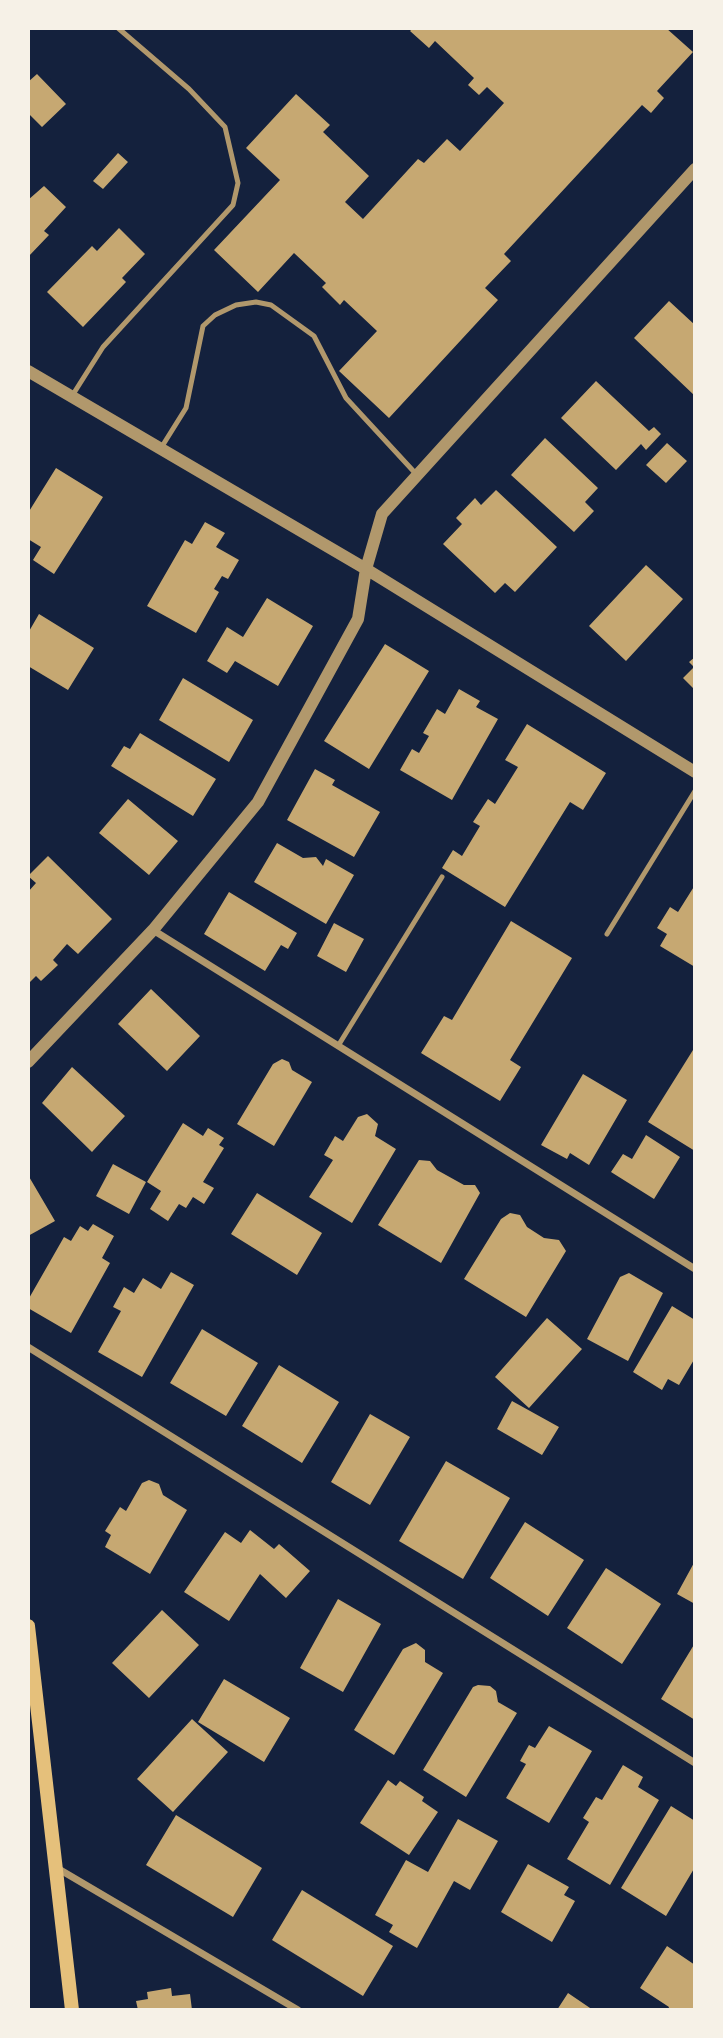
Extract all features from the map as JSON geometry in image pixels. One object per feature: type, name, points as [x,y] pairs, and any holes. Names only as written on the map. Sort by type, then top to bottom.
[{"type":"main road","points":[[28,1626],[72,2010]]},
{"type":"street","points":[[28,1062],[153,930],[258,802],[358,619],[366,569],[382,514],[695,169]]},
{"type":"street","points":[[28,371],[366,569],[695,772]]},
{"type":"street","points":[[153,930],[695,1269]]},
{"type":"street","points":[[28,1347],[695,1763]]},
{"type":"street","points":[[56,1867],[298,2010]]},
{"type":"lane","points":[[71,397],[103,347],[233,205],[238,183],[225,127],[190,89],[118,28]]},
{"type":"lane","points":[[160,449],[186,408],[203,326],[215,315],[236,305],[256,302],[271,305],[314,336],[346,398],[417,475]]},
{"type":"lane","points":[[607,934],[695,791]]},
{"type":"lane","points":[[338,1046],[442,877]]},
{"type":"building","points":[[413,28],[666,28],[693,52],[657,91],[664,98],[651,113],[642,105],[504,254],[511,261],[485,288],[498,300],[389,418],[339,371],[377,331],[344,300],[340,305],[322,287],[326,283],[294,253],[258,292],[214,250],[280,180],[246,148],[296,94],[330,125],[323,132],[369,176],[345,202],[363,219],[418,159],[424,163],[447,139],[460,151],[504,103],[487,87],[479,95],[468,85],[474,78],[435,41],[429,48],[410,31]]},
{"type":"building","points":[[37,74],[66,104],[42,127],[28,113],[28,82]]},
{"type":"building","points":[[118,153],[128,162],[103,189],[93,181]]},
{"type":"building","points":[[44,186],[66,207],[44,231],[49,235],[28,257],[28,200]]},
{"type":"building","points":[[119,228],[145,254],[122,278],[126,282],[83,327],[47,292],[92,246],[97,251]]},
{"type":"building","points":[[669,301],[695,325],[695,396],[634,338]]},
{"type":"building","points":[[596,381],[649,431],[654,427],[661,434],[646,450],[641,444],[616,470],[561,418]]},
{"type":"building","points":[[545,438],[598,488],[585,502],[594,511],[574,532],[511,475]]},
{"type":"building","points":[[667,443],[687,461],[666,483],[646,465]]},
{"type":"building","points":[[56,468],[103,497],[54,574],[33,560],[41,547],[28,539],[28,513]]},
{"type":"building","points":[[496,490],[557,547],[515,592],[505,583],[495,593],[443,544],[462,524],[456,518],[475,498],[481,505]]},
{"type":"building","points":[[205,522],[225,533],[216,547],[239,560],[228,579],[222,576],[214,589],[219,592],[196,633],[147,606],[185,540],[192,544]]},
{"type":"building","points":[[646,565],[683,599],[626,661],[589,626]]},
{"type":"building","points":[[267,598],[313,626],[278,686],[235,661],[227,673],[207,661],[227,627],[243,637]]},
{"type":"building","points":[[39,614],[94,648],[68,690],[28,666],[28,633]]},
{"type":"building","points":[[385,644],[429,671],[369,769],[324,741]]},
{"type":"building","points":[[695,657],[695,690],[683,678],[694,667],[689,662]]},
{"type":"building","points":[[183,678],[253,720],[229,762],[159,720]]},
{"type":"building","points":[[459,689],[480,701],[476,707],[498,719],[452,800],[400,770],[412,749],[419,753],[429,736],[423,733],[437,709],[445,714]]},
{"type":"building","points":[[527,724],[606,773],[583,810],[570,802],[505,907],[442,868],[453,850],[462,856],[480,826],[473,822],[488,799],[495,804],[518,767],[505,760]]},
{"type":"building","points":[[140,733],[216,779],[193,816],[111,766],[124,746],[130,749]]},
{"type":"building","points":[[315,769],[335,780],[332,785],[380,812],[354,857],[287,820]]},
{"type":"building","points":[[128,799],[178,841],[149,875],[99,833]]},
{"type":"building","points":[[277,843],[303,858],[316,857],[323,866],[326,859],[354,875],[326,924],[254,882]]},
{"type":"building","points":[[48,856],[112,919],[78,954],[67,944],[53,960],[58,965],[41,981],[36,976],[28,984],[28,892],[36,883],[28,876]]},
{"type":"building","points":[[695,885],[695,967],[660,946],[667,934],[657,928],[670,907],[678,912]]},
{"type":"building","points":[[229,892],[297,933],[288,949],[281,945],[265,971],[204,934]]},
{"type":"building","points":[[511,921],[572,958],[510,1060],[521,1067],[500,1101],[421,1053],[444,1016],[452,1020]]},
{"type":"building","points":[[334,923],[364,939],[346,972],[317,956]]},
{"type":"building","points":[[151,989],[200,1036],[167,1071],[118,1024]]},
{"type":"building","points":[[693,1050],[695,1052],[695,1151],[648,1122]]},
{"type":"building","points":[[282,1059],[289,1062],[292,1070],[312,1082],[274,1146],[237,1124],[273,1064]]},
{"type":"building","points":[[72,1067],[125,1116],[92,1152],[42,1103]]},
{"type":"building","points":[[583,1074],[627,1100],[589,1165],[570,1153],[567,1159],[541,1145]]},
{"type":"building","points":[[367,1114],[378,1124],[375,1136],[396,1149],[352,1223],[309,1197],[333,1160],[324,1155],[335,1136],[343,1141],[358,1117]]},
{"type":"building","points":[[183,1123],[203,1136],[208,1128],[224,1138],[219,1145],[224,1148],[203,1182],[214,1188],[204,1204],[193,1197],[186,1208],[179,1204],[168,1221],[150,1209],[161,1191],[147,1182]]},
{"type":"building","points":[[646,1135],[680,1157],[654,1199],[611,1172],[623,1154],[632,1159]]},
{"type":"building","points":[[419,1160],[430,1161],[437,1170],[464,1185],[475,1185],[480,1193],[441,1263],[378,1225]]},
{"type":"building","points":[[113,1164],[146,1182],[129,1214],[96,1196]]},
{"type":"building","points":[[28,1175],[55,1221],[28,1236]]},
{"type":"building","points":[[257,1193],[322,1233],[297,1275],[231,1234]]},
{"type":"building","points":[[510,1213],[520,1215],[527,1227],[544,1238],[559,1240],[566,1251],[526,1317],[464,1279],[501,1219]]},
{"type":"building","points":[[93,1224],[114,1236],[102,1258],[110,1263],[71,1333],[28,1308],[28,1300],[64,1237],[71,1241],[80,1226],[88,1231]]},
{"type":"building","points":[[171,1272],[194,1285],[142,1377],[98,1352],[121,1311],[113,1307],[124,1287],[134,1293],[143,1278],[161,1289]]},
{"type":"building","points":[[629,1273],[663,1293],[628,1361],[587,1339],[620,1277]]},
{"type":"building","points":[[672,1306],[695,1320],[695,1358],[679,1385],[668,1379],[662,1390],[633,1372]]},
{"type":"building","points":[[547,1318],[582,1349],[529,1408],[495,1377]]},
{"type":"building","points":[[202,1329],[258,1363],[226,1416],[170,1383]]},
{"type":"building","points":[[279,1365],[339,1402],[302,1463],[242,1426]]},
{"type":"building","points":[[512,1401],[559,1427],[542,1455],[497,1429]]},
{"type":"building","points":[[370,1414],[410,1437],[370,1505],[331,1482]]},
{"type":"building","points":[[446,1461],[510,1498],[463,1579],[399,1541]]},
{"type":"building","points":[[149,1480],[159,1484],[163,1495],[187,1510],[150,1574],[105,1547],[111,1535],[105,1531],[120,1507],[126,1511],[142,1483]]},
{"type":"building","points":[[525,1522],[584,1560],[548,1616],[490,1578]]},
{"type":"building","points":[[250,1530],[274,1549],[279,1544],[310,1571],[286,1598],[260,1574],[229,1621],[184,1592],[225,1532],[241,1543]]},
{"type":"building","points":[[695,1561],[695,1604],[677,1594]]},
{"type":"building","points":[[606,1568],[661,1604],[622,1664],[567,1628]]},
{"type":"building","points":[[338,1599],[381,1624],[343,1692],[300,1668]]},
{"type":"building","points":[[162,1610],[199,1645],[149,1698],[112,1663]]},
{"type":"building","points":[[416,1643],[425,1650],[425,1662],[443,1673],[394,1755],[354,1730],[403,1649]]},
{"type":"building","points":[[695,1643],[695,1720],[661,1699]]},
{"type":"building","points":[[224,1679],[290,1718],[264,1762],[198,1722]]},
{"type":"building","points":[[490,1686],[496,1691],[498,1702],[517,1713],[466,1797],[423,1770],[473,1687]]},
{"type":"building","points":[[192,1719],[228,1752],[173,1812],[137,1779]]},
{"type":"building","points":[[549,1726],[592,1751],[549,1823],[506,1798],[526,1764],[520,1761],[529,1745],[535,1748]]},
{"type":"building","points":[[623,1765],[643,1777],[638,1787],[659,1800],[610,1885],[567,1859],[589,1822],[583,1818],[596,1797],[602,1800]]},
{"type":"building","points":[[388,1780],[396,1786],[400,1781],[424,1797],[422,1801],[438,1812],[409,1855],[360,1823]]},
{"type":"building","points":[[671,1806],[695,1821],[695,1867],[666,1916],[621,1888]]},
{"type":"building","points":[[176,1815],[262,1868],[233,1917],[146,1865]]},
{"type":"building","points":[[458,1819],[498,1841],[470,1890],[454,1881],[417,1948],[389,1932],[393,1925],[375,1915],[406,1860],[428,1872]]},
{"type":"building","points":[[528,1864],[569,1887],[564,1895],[575,1901],[552,1942],[501,1912]]},
{"type":"building","points":[[302,1890],[393,1946],[363,1996],[272,1940]]},
{"type":"building","points":[[667,1946],[695,1965],[695,2010],[668,2010],[669,2007],[640,1988]]},
{"type":"building","points":[[171,1988],[172,1996],[190,1994],[192,2010],[138,2010],[136,2001],[148,1999],[147,1992]]},
{"type":"building","points":[[568,1993],[593,2010],[557,2010]]}]
